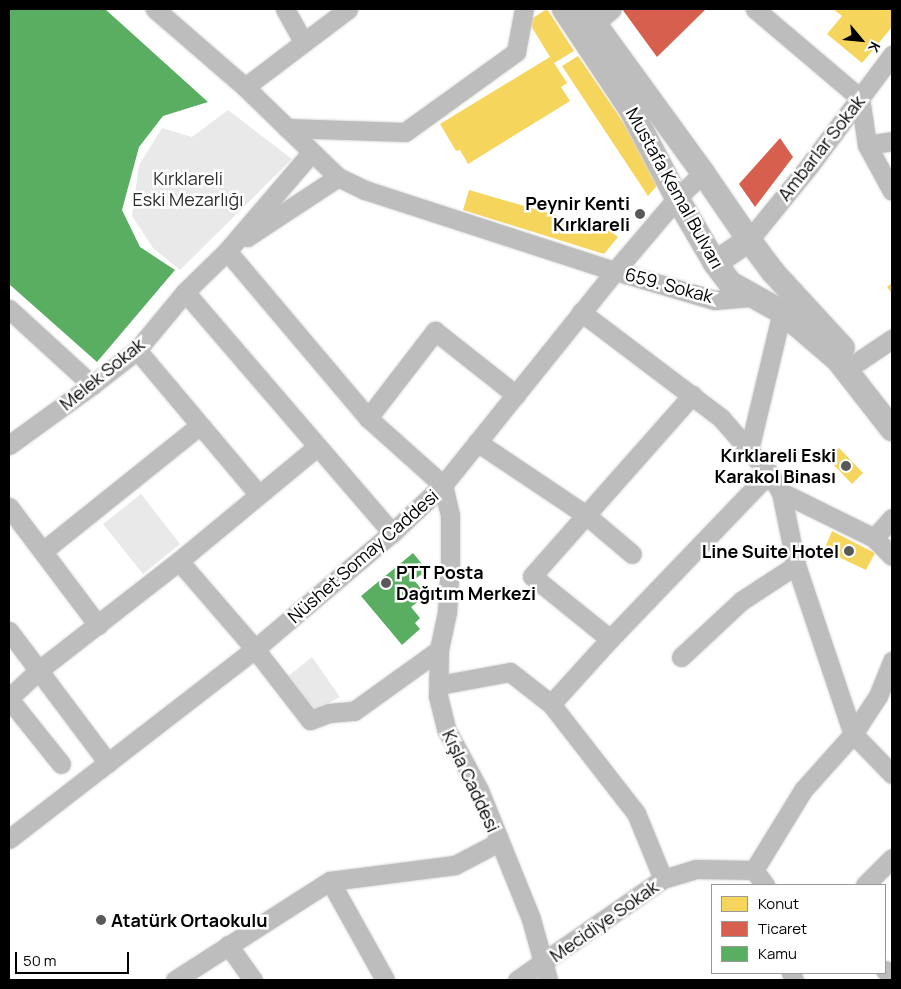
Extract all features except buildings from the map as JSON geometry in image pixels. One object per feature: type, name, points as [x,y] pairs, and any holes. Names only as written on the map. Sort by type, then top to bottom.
[{"type":"main road","name":"Mustafa Kemal Bulvarı","points":[[564,9],[631,110],[715,263],[730,283],[782,312],[838,360],[892,429]]},
{"type":"main road","name":"Mustafa Kemal Bulvarı","points":[[589,16],[703,173],[748,240],[773,272],[847,352],[859,362],[892,403]]},
{"type":"main road","points":[[715,263],[748,240]]},
{"type":"main road","points":[[753,297],[773,272]]},
{"type":"street","name":"659. Sokak","points":[[155,9],[245,87],[338,177],[365,190],[615,271],[715,300],[753,297]]},
{"type":"street","points":[[284,9],[303,41]]},
{"type":"street","points":[[245,87],[303,41],[348,9]]},
{"type":"street","points":[[287,128],[405,132],[516,52],[524,9]]},
{"type":"street","points":[[589,16],[612,9]]},
{"type":"street","points":[[755,9],[860,98],[867,145],[892,191]]},
{"type":"street","name":"Ambarlar Sokak","points":[[748,240],[892,55]]},
{"type":"street","points":[[867,145],[892,141]]},
{"type":"street","name":"Melek Sokak","points":[[9,445],[92,386],[137,350],[185,292],[228,251],[312,152]]},
{"type":"street","name":"Nüshet Somay Caddesi","points":[[9,839],[255,649],[392,533],[443,485],[615,271],[678,198],[703,173]]},
{"type":"street","name":"Melek Sokak","points":[[228,251],[338,177]]},
{"type":"street","points":[[228,251],[368,418],[443,485]]},
{"type":"street","points":[[185,292],[392,533]]},
{"type":"street","points":[[9,309],[92,386]]},
{"type":"street","points":[[581,312],[692,394],[721,418],[769,473],[782,492],[796,565],[853,734],[892,774]]},
{"type":"street","points":[[749,450],[782,312]]},
{"type":"street","points":[[368,418],[435,331],[516,395]]},
{"type":"street","points":[[859,362],[892,339]]},
{"type":"street","points":[[137,350],[198,426],[259,495]]},
{"type":"street","points":[[610,639],[532,576],[692,394]]},
{"type":"street","points":[[43,551],[198,426]]},
{"type":"street","points":[[477,442],[586,515],[632,554]]},
{"type":"street","points":[[61,764],[9,698],[39,670],[179,561],[318,446]]},
{"type":"street","points":[[551,704],[610,639],[769,473]]},
{"type":"street","name":"Kışla Caddesi","points":[[443,485],[450,515],[450,562],[447,612],[440,650],[438,696],[446,730],[479,790],[531,919],[546,972]]},
{"type":"street","points":[[782,492],[874,538],[892,556]]},
{"type":"street","points":[[9,507],[98,625]]},
{"type":"street","points":[[874,538],[892,518]]},
{"type":"street","points":[[179,561],[255,649],[310,720],[328,713],[354,711],[440,650]]},
{"type":"street","points":[[681,656],[741,601],[796,565]]},
{"type":"street","points":[[9,631],[108,763]]},
{"type":"street","points":[[759,878],[803,790],[885,696],[892,661]]},
{"type":"street","points":[[439,685],[510,672],[551,704],[636,813],[662,879]]},
{"type":"street","points":[[175,980],[330,881],[456,865],[499,842]]},
{"type":"street","points":[[866,884],[892,858]]},
{"type":"street","name":"Mecidiye Sokak","points":[[517,980],[546,972],[662,879],[696,869],[759,878]]},
{"type":"street","points":[[330,881],[385,980]]},
{"type":"street","points":[[228,945],[253,980]]},
{"type":"green space","name":"Kırklareli Eski Mezarlığı","points":[[228,110],[292,159],[180,270],[153,248],[132,216],[139,165],[162,128],[192,137]]},
{"type":"green space","points":[[141,494],[180,544],[143,574],[103,524]]},
{"type":"green space","points":[[312,657],[340,697],[316,710],[287,677]]},
{"type":"place","name":"Peynir Kenti Kırklareli","points":[[640,214]]},
{"type":"place","name":"Kırklareli Eski Karakol Binası","points":[[846,466]]},
{"type":"place","name":"Line Suite Hotel","points":[[849,551]]},
{"type":"place","name":"PTT Posta Dağıtım Merkezi","points":[[386,583]]},
{"type":"place","name":"Atatürk Ortaokulu","points":[[101,920]]}]
